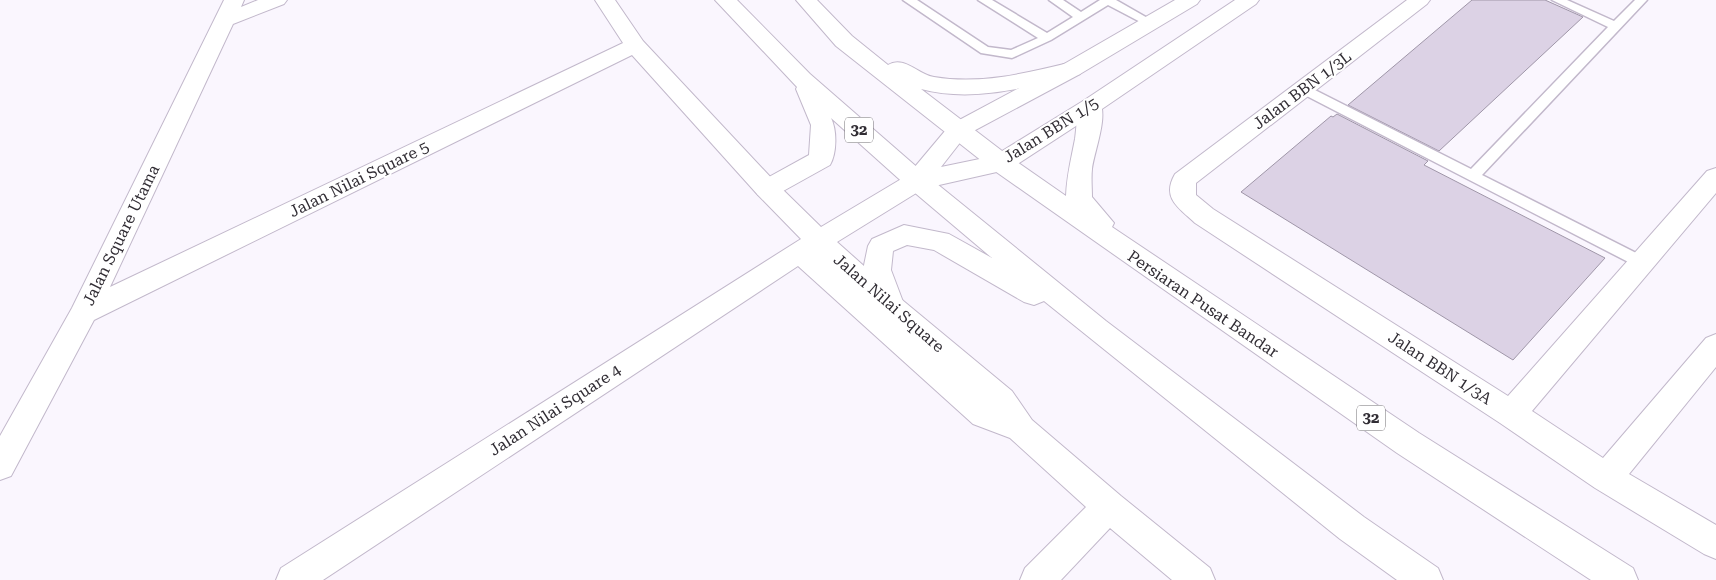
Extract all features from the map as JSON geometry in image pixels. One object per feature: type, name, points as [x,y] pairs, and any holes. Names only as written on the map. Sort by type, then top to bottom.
[{"type":"street","points":[[230,10],[277,0]]},
{"type":"street","name":"Jalan Nilai Square","points":[[605,0],[635,46],[767,189],[808,246],[891,307],[1002,400],[1021,429],[1109,507],[1198,580]]},
{"type":"street","name":"32","points":[[725,0],[802,79],[917,181],[1096,328],[1352,528],[1426,580]]},
{"type":"street","name":"Persiaran Pusat Bandar","points":[[806,0],[844,41],[1001,163],[1408,443],[1621,580]]},
{"type":"street","points":[[917,181],[958,130],[1072,69],[1152,24],[1190,0]]},
{"type":"street","name":"Jalan BBN 1/5","points":[[917,181],[1001,163],[1091,106],[1249,0]]},
{"type":"street","name":"Jalan BBN 1/3L","points":[[1184,180],[1420,0]]},
{"type":"street","name":"Jalan Square Utama","points":[[0,466],[84,312],[230,10]]},
{"type":"street","points":[[844,41],[928,84],[981,87],[1014,83],[1072,69]]},
{"type":"street","name":"Jalan Nilai Square 5","points":[[84,312],[635,46]]},
{"type":"street","points":[[767,189],[821,159],[823,125],[802,79]]},
{"type":"street","points":[[1091,106],[1087,138],[1080,168],[1079,199],[1124,249]]},
{"type":"street","points":[[1511,414],[1716,178]]},
{"type":"street","name":"Jalan BBN 1/3A","points":[[1184,180],[1183,198],[1204,216],[1511,414],[1606,478],[1716,543]]},
{"type":"street","name":"Jalan Nilai Square 4","points":[[293,580],[808,246],[917,181]]},
{"type":"street","points":[[891,307],[877,270],[882,246],[904,235],[940,241],[1096,328]]},
{"type":"street","points":[[808,246],[984,415],[1021,429]]},
{"type":"street","points":[[1606,478],[1716,346]]},
{"type":"street","points":[[1037,580],[1109,507]]},
{"type":"lane","points":[[909,0],[985,50],[1012,54],[1047,38],[1108,0],[1152,24]]},
{"type":"lane","points":[[984,0],[1047,38]]},
{"type":"lane","points":[[1055,0],[1082,16]]},
{"type":"lane","points":[[1558,0],[1616,26]]},
{"type":"lane","points":[[1473,176],[1641,0]]},
{"type":"lane","points":[[1303,89],[1643,263]]},
{"type":"building","points":[[1472,0],[1545,0],[1583,17],[1439,151],[1348,105]]},
{"type":"building","points":[[1337,114],[1428,161],[1424,165],[1605,258],[1513,360],[1241,192],[1331,116],[1333,117]]}]
